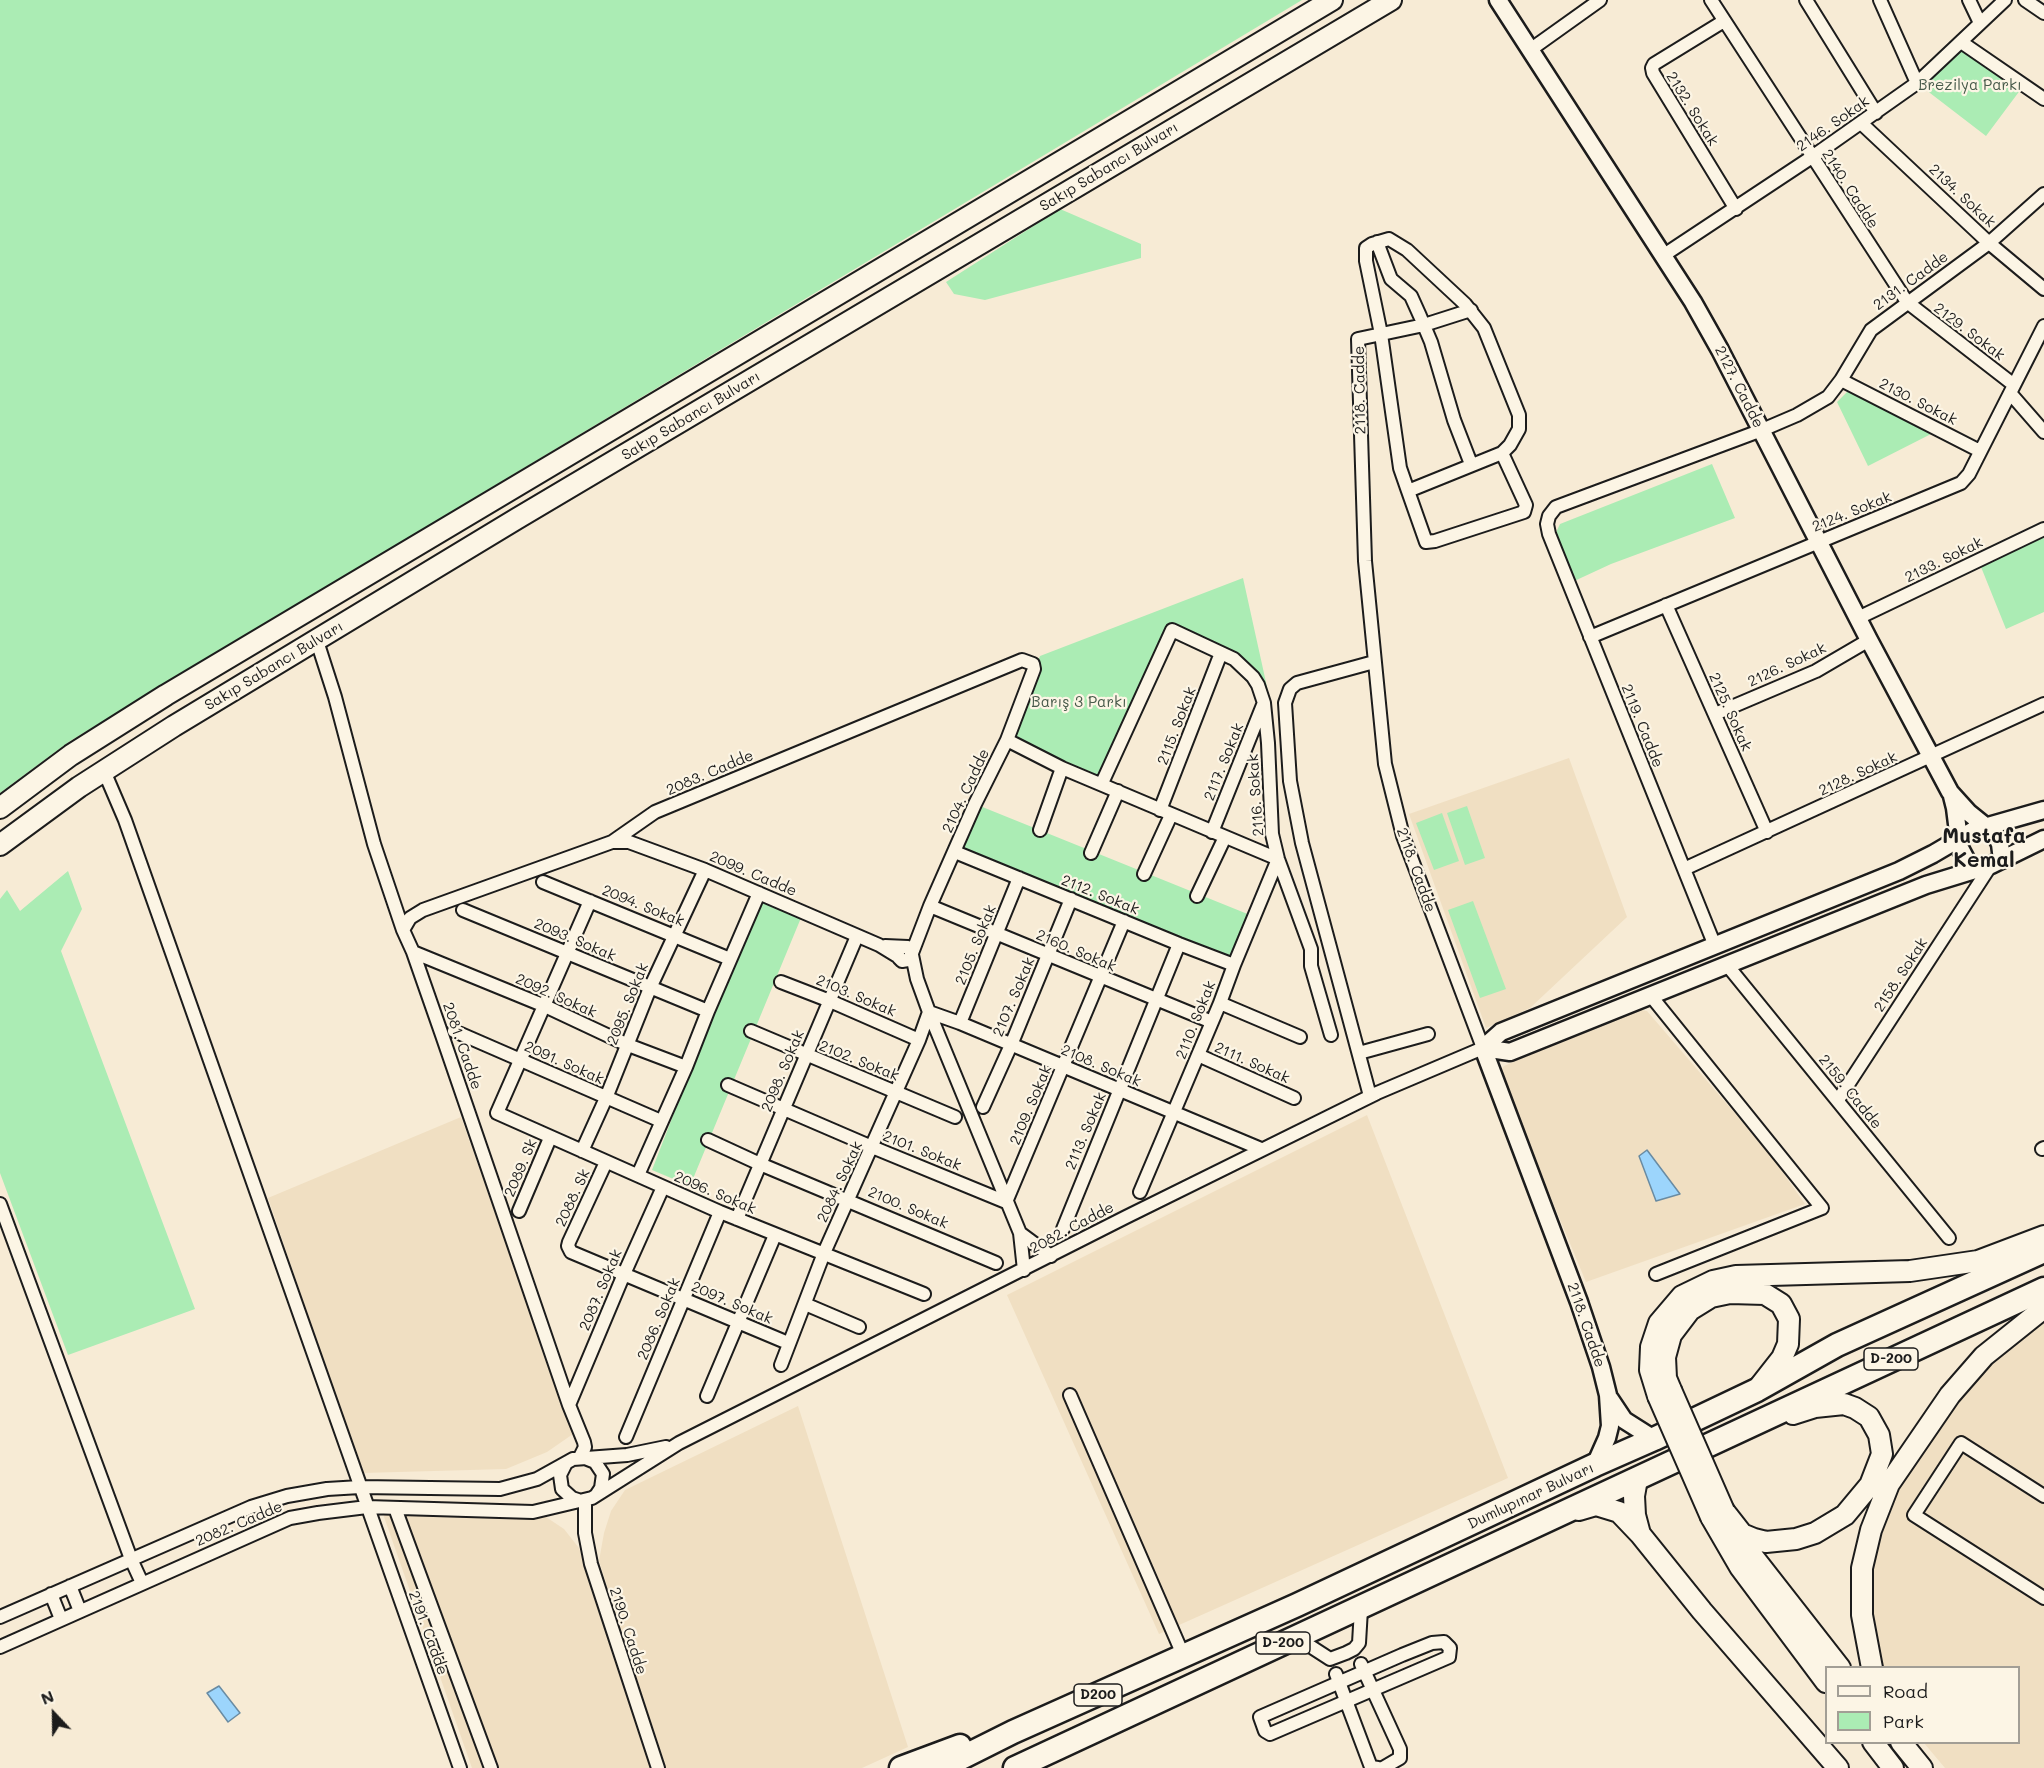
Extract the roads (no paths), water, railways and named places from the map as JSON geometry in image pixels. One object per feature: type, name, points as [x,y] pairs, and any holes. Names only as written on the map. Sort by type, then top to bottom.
[{"type":"highway","name":"Dumlupınar Bulvarı","points":[[941,1768],[1013,1732],[1184,1657],[1654,1439],[1757,1390],[1837,1345],[2044,1251]]},
{"type":"highway","name":"Dumlupınar Bulvarı","points":[[1015,1768],[2044,1288]]},
{"type":"highway","name":"Dumlupınar Bulvarı","points":[[901,1768],[986,1738],[1013,1732]]},
{"type":"main road","name":"Sakıp Sabancı Bulvarı","points":[[0,808],[71,755],[176,688],[1332,0]]},
{"type":"main road","name":"Sakıp Sabancı Bulvarı","points":[[0,845],[104,771],[174,726],[528,512],[1391,0]]},
{"type":"main road","points":[[1825,1679],[1740,1567],[1664,1393],[1650,1370],[1651,1347],[1659,1323],[1683,1296],[1713,1281],[1736,1276],[1910,1271],[1978,1261],[2044,1236]]},
{"type":"main road","points":[[1664,1393],[1665,1357],[1671,1335],[1690,1310],[1711,1297],[1730,1293],[1765,1294],[1781,1304],[1789,1319],[1788,1344],[1782,1358],[1757,1390]]},
{"type":"main road","points":[[1872,1666],[1862,1615],[1862,1568],[1871,1530],[1889,1484],[1950,1395],[1977,1364],[2001,1341],[2044,1308]]},
{"type":"main road","points":[[1717,1514],[1742,1534],[1754,1539],[1780,1541],[1815,1533],[1845,1515],[1859,1501],[1870,1485],[1882,1454],[1879,1435],[1869,1417],[1844,1404],[1815,1407],[1739,1431]]},
{"type":"main road","points":[[1637,1479],[1634,1496],[1635,1515],[1640,1534]]},
{"type":"main road","points":[[1550,1519],[1596,1505],[1619,1512],[1838,1768]]},
{"type":"main road","points":[[1717,1514],[1838,1666]]},
{"type":"main road","points":[[1874,1744],[1893,1768]]},
{"type":"main road","points":[[1902,1744],[1922,1768]]},
{"type":"main road","points":[[1912,1744],[1927,1768]]},
{"type":"street","name":"2127. Cadde","points":[[1498,0],[1664,255],[1720,350],[1950,792],[1955,808],[1958,838]]},
{"type":"street","points":[[1530,50],[1600,0]]},
{"type":"street","name":"2140. Cadde","points":[[1711,0],[1906,303]]},
{"type":"street","points":[[1806,0],[1876,113]]},
{"type":"street","points":[[1880,0],[1917,83]]},
{"type":"street","points":[[1970,0],[1980,23]]},
{"type":"street","name":"2146. Sokak","points":[[1664,255],[1736,209],[1917,83],[2005,0]]},
{"type":"street","points":[[2025,0],[2044,13]]},
{"type":"street","name":"2132. Sokak","points":[[1724,21],[1654,64],[1652,68],[1736,209]]},
{"type":"street","points":[[1961,42],[2044,99]]},
{"type":"street","name":"2134. Sokak","points":[[1861,123],[1989,243],[2044,289]]},
{"type":"street","name":"2131. Cadde","points":[[1549,516],[1556,507],[1797,416],[1828,397],[1872,330],[1989,243],[2044,195]]},
{"type":"street","points":[[1408,491],[1502,453],[1510,445],[1519,429],[1519,415],[1484,328],[1471,310],[1407,250],[1389,239],[1377,242],[1366,248],[1365,252],[1381,334],[1400,468],[1424,539],[1430,543],[1524,512],[1526,505],[1502,453]]},
{"type":"street","points":[[1377,242],[1391,279],[1411,296],[1424,325],[1449,405],[1471,464]]},
{"type":"street","name":"2129. Sokak","points":[[1906,303],[2012,389],[2044,432]]},
{"type":"street","points":[[1381,334],[1424,325],[1471,310]]},
{"type":"street","name":"2124. Sokak","points":[[1590,638],[1961,483],[1966,479],[2044,326]]},
{"type":"street","name":"2118. Cadde","points":[[1381,334],[1358,339],[1365,561],[1385,764],[1396,814],[1411,860],[1579,1302],[1608,1395]]},
{"type":"street","name":"2130. Sokak","points":[[1841,380],[1980,451]]},
{"type":"street","name":"2119. Cadde","points":[[1549,516],[1547,524],[1549,534],[1715,946]]},
{"type":"street","name":"2133. Sokak","points":[[1858,618],[2044,529]]},
{"type":"street","name":"2125. Sokak","points":[[1666,605],[1767,832]]},
{"type":"street","name":"2116. Sokak","points":[[1102,783],[1172,630],[1234,659],[1253,676],[1264,703],[1272,834],[1278,859],[1311,949],[1311,966],[1331,1035]]},
{"type":"street","name":"2081. Cadde","points":[[317,640],[335,697],[374,843],[569,1405],[584,1442],[585,1447],[580,1457]]},
{"type":"street","name":"2126. Sokak","points":[[1715,714],[1815,671],[1869,640]]},
{"type":"street","name":"2115. Sokak","points":[[1166,812],[1221,653]]},
{"type":"street","name":"2083. Cadde","points":[[403,930],[410,918],[423,910],[612,842],[655,812],[1022,660],[1033,664],[1034,669]]},
{"type":"street","points":[[1370,1096],[1302,843],[1290,781],[1285,704],[1290,689],[1297,683],[1374,662]]},
{"type":"street","name":"2104. Cadde","points":[[904,953],[923,925],[1007,740],[1034,669]]},
{"type":"street","name":"2117. Sokak","points":[[1212,832],[1264,703]]},
{"type":"street","name":"2128. Sokak","points":[[1684,869],[2044,704]]},
{"type":"street","points":[[1007,740],[1062,768],[1278,859]]},
{"type":"street","points":[[1040,830],[1062,768]]},
{"type":"street","name":"2191. Cadde","points":[[104,771],[129,831],[460,1768]]},
{"type":"street","points":[[1090,853],[1118,791]]},
{"type":"street","name":"2127. Cadde","points":[[1950,792],[1969,813],[1986,826]]},
{"type":"street","points":[[1482,1048],[1501,1032],[1899,870],[1958,838],[1986,826],[2044,810]]},
{"type":"street","points":[[1144,874],[1166,812]]},
{"type":"street","points":[[1986,826],[1998,840],[1990,865]]},
{"type":"street","points":[[1197,896],[1225,837]]},
{"type":"street","points":[[1958,838],[1966,860],[1990,865]]},
{"type":"street","points":[[1482,1048],[1510,1052],[1926,885],[1990,865],[2044,839]]},
{"type":"street","name":"2099. Cadde","points":[[612,842],[629,842],[705,870],[857,936],[904,953]]},
{"type":"street","name":"2112. Sokak","points":[[955,852],[1234,965]]},
{"type":"street","name":"2110. Sokak","points":[[1140,1192],[1212,1023],[1278,859]]},
{"type":"street","name":"2158. Sokak","points":[[1838,1100],[1990,865]]},
{"type":"street","name":"2095. Sokak","points":[[582,1151],[650,988],[705,870]]},
{"type":"street","name":"2105. Sokak","points":[[960,1023],[1019,878]]},
{"type":"street","name":"2094. Sokak","points":[[543,882],[730,959]]},
{"type":"street","points":[[638,1175],[686,1068],[759,893]]},
{"type":"street","name":"2107. Sokak","points":[[983,1107],[1071,899]]},
{"type":"street","points":[[522,1060],[590,901]]},
{"type":"street","name":"2160. Sokak","points":[[930,906],[1212,1023]]},
{"type":"street","name":"2093. Sokak","points":[[463,910],[708,1011]]},
{"type":"street","name":"2109. Sokak","points":[[1006,1202],[1124,921]]},
{"type":"street","name":"2098. Sokak","points":[[737,1219],[857,936]]},
{"type":"street","name":"2113. Sokak","points":[[1062,1229],[1179,944]]},
{"type":"street","points":[[1715,946],[1727,965]]},
{"type":"street","name":"2092. Sokak","points":[[413,952],[545,1006],[628,1045],[686,1068]]},
{"type":"street","points":[[904,953],[917,979],[1020,1233],[1024,1270]]},
{"type":"street","name":"2159. Cadde","points":[[1727,965],[1949,1238]]},
{"type":"street","points":[[1636,978],[1822,1208],[1656,1274]]},
{"type":"street","name":"2103. Sokak","points":[[781,982],[919,1040]]},
{"type":"street","points":[[1220,1003],[1300,1037]]},
{"type":"street","name":"2108. Sokak","points":[[929,1012],[1261,1149]]},
{"type":"street","name":"2084. Sokak","points":[[781,1365],[824,1253],[919,1040],[929,1012]]},
{"type":"street","name":"2091. Sokak","points":[[454,1031],[661,1121]]},
{"type":"street","name":"2102. Sokak","points":[[751,1031],[956,1117]]},
{"type":"street","points":[[1359,1053],[1428,1034]]},
{"type":"street","name":"2082. Cadde","points":[[0,1647],[279,1522],[318,1513],[367,1508],[533,1512],[556,1508],[597,1494],[679,1443],[1261,1149],[1370,1096],[1482,1048]]},
{"type":"street","name":"2111. Sokak","points":[[1198,1055],[1294,1098]]},
{"type":"street","name":"2096. Sokak","points":[[522,1060],[497,1113],[720,1212],[924,1294]]},
{"type":"street","name":"2101. Sokak","points":[[729,1085],[783,1110],[1006,1202]]},
{"type":"street","name":"2089. Sk","points":[[519,1211],[550,1138]]},
{"type":"street","name":"2100. Sokak","points":[[708,1140],[996,1263]]},
{"type":"street","name":"2088. Sk","points":[[568,1246],[606,1162]]},
{"type":"street","name":"2087. Sokak","points":[[569,1405],[663,1187]]},
{"type":"street","points":[[0,1204],[131,1559],[142,1583]]},
{"type":"street","name":"2086. Sokak","points":[[626,1437],[720,1212]]},
{"type":"street","points":[[1020,1233],[1051,1256]]},
{"type":"street","points":[[707,1396],[775,1235]]},
{"type":"street","name":"2097. Sokak","points":[[568,1246],[572,1254],[788,1343]]},
{"type":"street","points":[[805,1304],[859,1327]]},
{"type":"street","points":[[1070,1395],[1184,1657]]},
{"type":"street","points":[[1608,1395],[1614,1408],[1624,1420],[1654,1439]]},
{"type":"street","points":[[1595,1465],[1609,1432],[1608,1395]]},
{"type":"street","name":"2082. Cadde","points":[[0,1617],[269,1500],[307,1492],[360,1487],[500,1489],[537,1479],[580,1457],[627,1455],[679,1443]]},
{"type":"street","points":[[2044,1496],[1961,1443],[1914,1515],[2044,1598]]},
{"type":"street","points":[[580,1457],[588,1458],[600,1467],[603,1481],[597,1494]]},
{"type":"street","points":[[567,1462],[562,1468],[560,1482],[566,1494],[582,1500]]},
{"type":"street","name":"2190. Cadde","points":[[582,1500],[591,1564],[658,1768]]},
{"type":"street","points":[[395,1508],[490,1768]]},
{"type":"street","points":[[70,1586],[80,1611]]},
{"type":"street","points":[[51,1594],[61,1619]]},
{"type":"street","points":[[1296,1637],[1330,1660],[1354,1650],[1359,1643],[1360,1609]]},
{"type":"street","points":[[1444,1642],[1450,1648],[1449,1656],[1270,1734],[1264,1731],[1260,1718],[1338,1679],[1432,1643],[1444,1642]]},
{"type":"street","points":[[1363,1668],[1400,1749],[1400,1758],[1383,1768]]},
{"type":"street","points":[[1338,1679],[1371,1767],[1378,1768]]},
{"type":"water","points":[[1647,1150],[1680,1194],[1656,1201],[1639,1156]]},
{"type":"water","points":[[219,1686],[240,1713],[228,1722],[207,1693]]},
{"type":"district","name":"Mustafa Kemal","points":[[1984,849]]},
{"type":"park label","name":"Brezilya Parkı","points":[[1970,85]]},
{"type":"park label","name":"Barış 3 Parkı","points":[[1079,702]]}]
